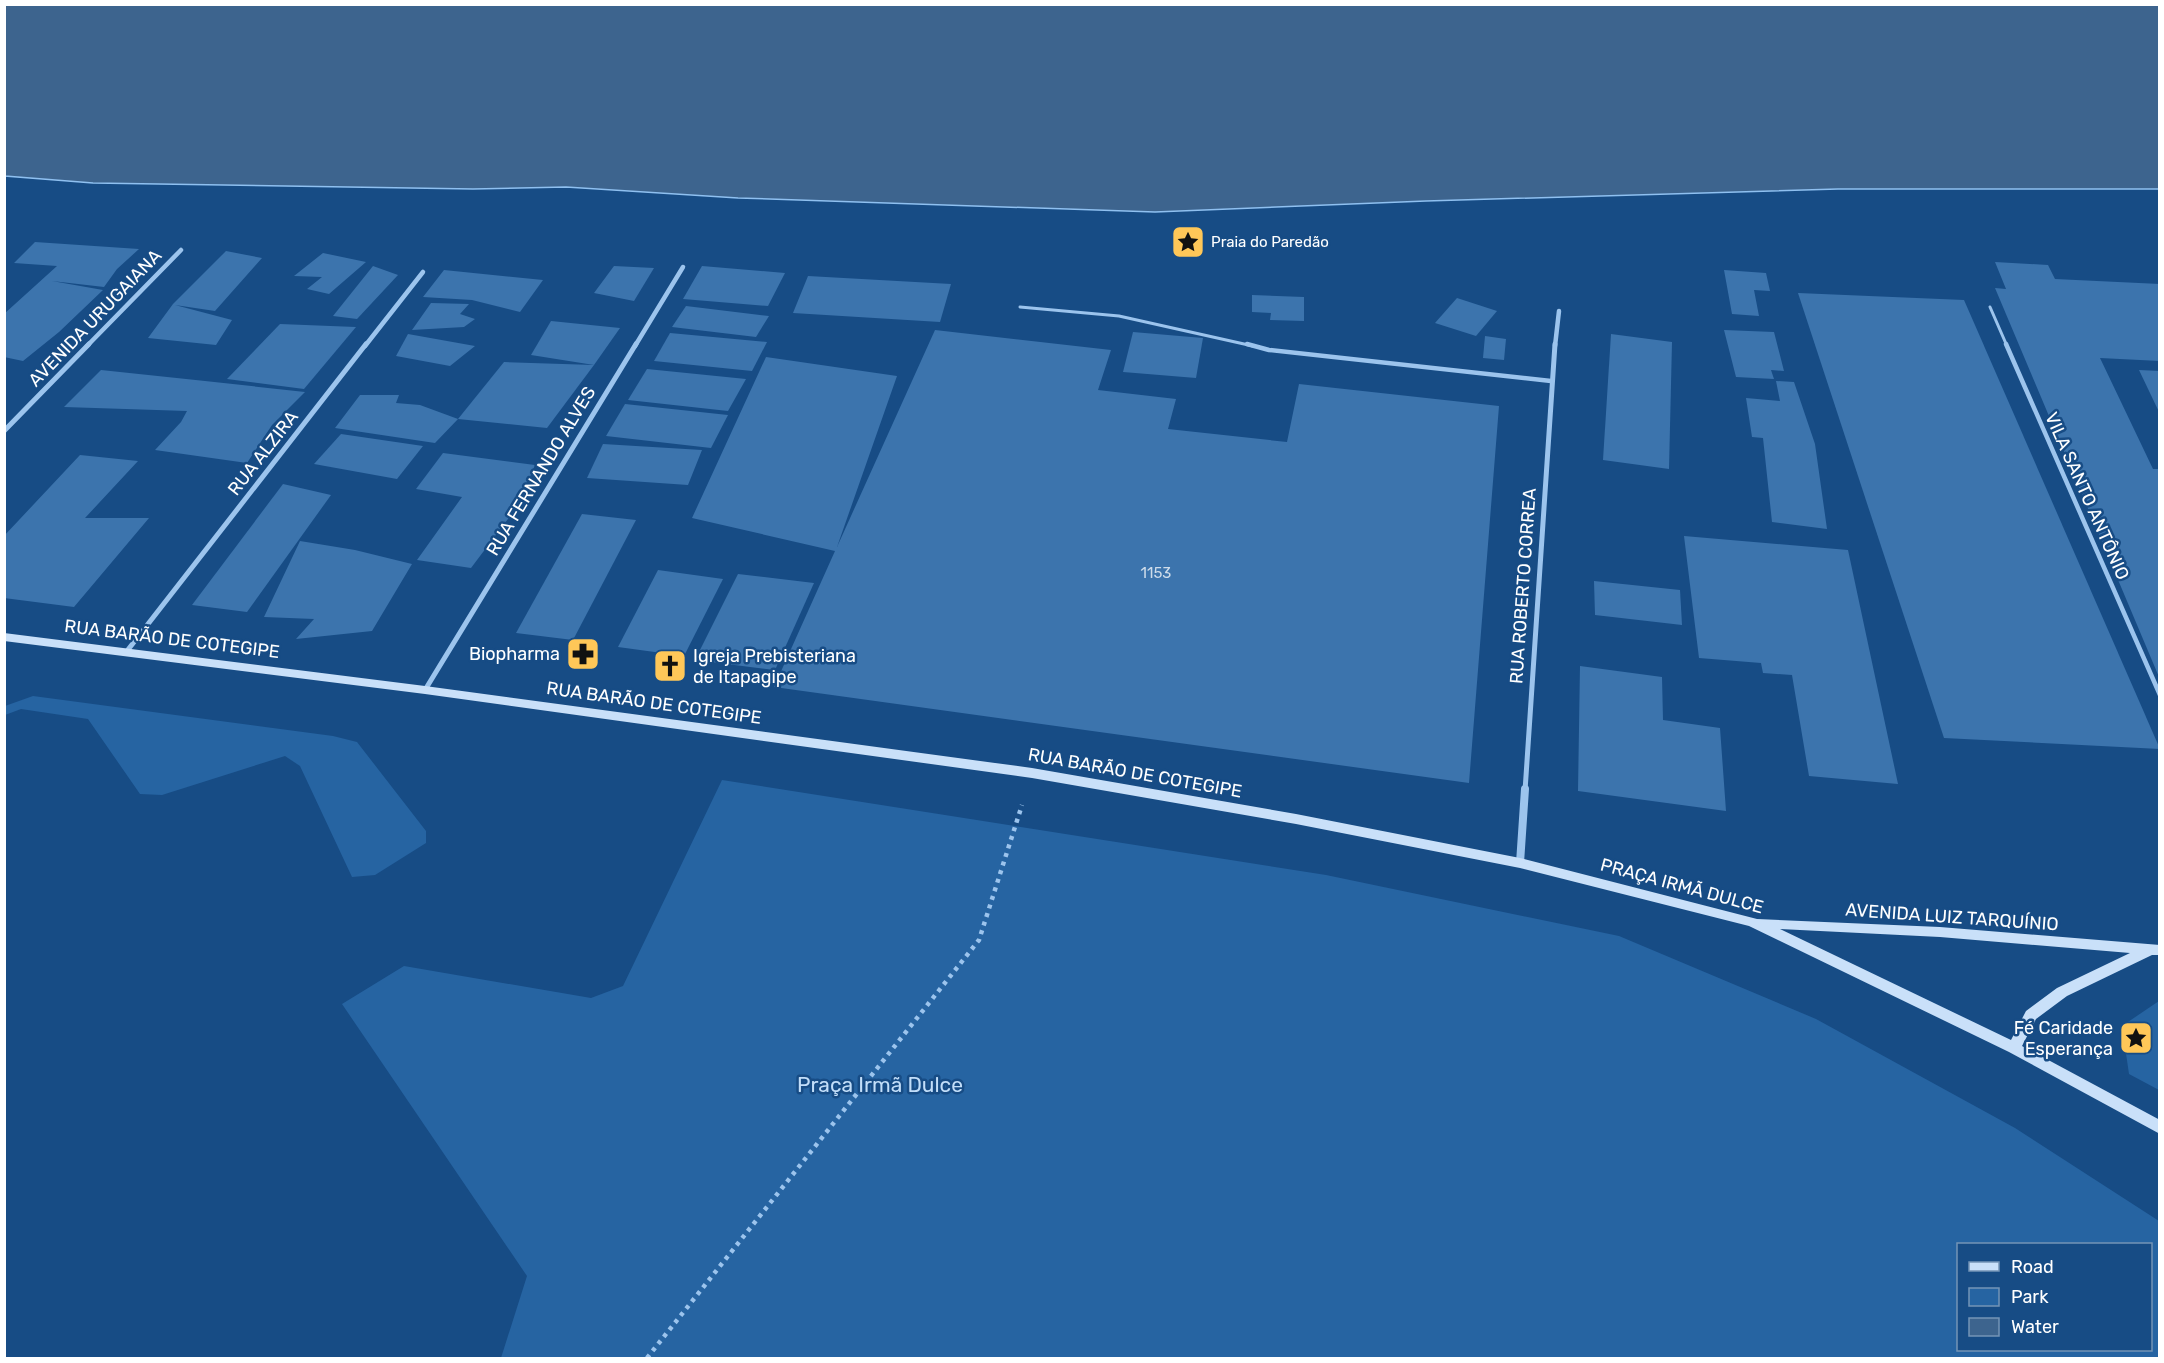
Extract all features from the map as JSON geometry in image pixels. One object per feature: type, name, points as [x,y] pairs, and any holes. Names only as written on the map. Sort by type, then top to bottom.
[{"type":"main road","name":"RUA BARÃO DE COTEGIPE","points":[[4,637],[425,690],[1032,773],[1296,819]]},
{"type":"main road","name":"PRAÇA IRMÃ DULCE","points":[[1296,819],[1520,863],[1752,922],[2014,1048],[2160,1128]]},
{"type":"main road","name":"AVENIDA LUIZ TARQUÍNIO","points":[[1752,922],[1940,932],[2155,950]]},
{"type":"main road","name":"AVENIDA LUIZ TARQUÍNIO","points":[[2014,1048],[2031,1015],[2062,992],[2155,950]]},
{"type":"street","name":"AVENIDA URUGAIANA","points":[[4,431],[181,250]]},
{"type":"street","name":"RUA FERNANDO ALVES","points":[[425,690],[683,267]]},
{"type":"street","name":"RUA ALZIRA","points":[[127,651],[423,272]]},
{"type":"street","name":"RUA ROBERTO CORREA","points":[[1520,863],[1551,381],[1559,311]]},
{"type":"lane","points":[[1020,307],[1119,316],[1269,350],[1551,381]]},
{"type":"lane","name":"VILA SANTO ANTÔNIO","points":[[1990,307],[2160,695]]},
{"type":"path","points":[[647,1359],[979,940],[1032,773]]},
{"type":"green space","points":[[33,696],[333,736],[357,742],[426,831],[426,843],[375,875],[352,877],[300,766],[285,756],[162,795],[140,794],[88,719],[21,709],[5,715],[5,706]]},
{"type":"green space","name":"Praça Irmã Dulce","points":[[722,780],[1326,875],[1619,936],[1816,1019],[2015,1128],[2159,1221],[2159,1358],[501,1358],[527,1276],[342,1004],[404,966],[591,998],[623,986]]},
{"type":"green space","points":[[2159,1001],[2159,1090],[2129,1074],[2122,1026]]},
{"type":"water","points":[[4,5],[2159,5],[2159,189],[1838,189],[1426,201],[1155,212],[738,198],[566,187],[473,189],[93,183],[5,176]]},
{"type":"building","points":[[35,242],[139,249],[117,269],[104,287],[52,281],[103,290],[59,332],[23,361],[4,357],[4,314],[57,266],[14,263]]},
{"type":"building","points":[[226,251],[262,258],[215,311],[175,305],[232,320],[216,345],[148,338],[173,304]]},
{"type":"building","points":[[323,253],[366,262],[329,294],[307,289],[322,277],[294,276]]},
{"type":"building","points":[[1995,262],[2048,265],[2055,279],[2160,284],[2160,361],[2100,358],[2153,469],[2160,469],[2159,677],[1995,288],[2006,289]]},
{"type":"building","points":[[373,266],[398,275],[357,319],[333,316]]},
{"type":"building","points":[[614,266],[654,268],[634,301],[594,293]]},
{"type":"building","points":[[702,266],[785,273],[768,306],[683,299]]},
{"type":"building","points":[[444,270],[543,280],[520,312],[472,300],[423,297]]},
{"type":"building","points":[[1724,270],[1766,273],[1770,291],[1754,290],[1759,316],[1732,314]]},
{"type":"building","points":[[808,276],[951,284],[940,322],[793,313]]},
{"type":"building","points":[[1798,293],[1964,300],[2160,749],[1944,738]]},
{"type":"building","points":[[1252,295],[1304,297],[1304,321],[1270,320],[1271,313],[1252,312]]},
{"type":"building","points":[[1457,298],[1497,311],[1476,336],[1435,323]]},
{"type":"building","points":[[431,303],[469,304],[460,314],[475,319],[464,327],[412,330]]},
{"type":"building","points":[[686,306],[769,316],[756,337],[672,327]]},
{"type":"building","points":[[551,321],[620,328],[594,365],[531,355]]},
{"type":"building","points":[[280,324],[356,327],[304,389],[227,379]]},
{"type":"building","points":[[935,330],[1111,350],[1098,390],[1176,399],[1168,429],[1287,442],[1299,384],[1499,406],[1469,783],[774,687],[835,551],[692,518],[766,357],[897,376],[837,547]]},
{"type":"building","points":[[1724,330],[1774,332],[1784,371],[1771,370],[1774,379],[1736,377]]},
{"type":"building","points":[[1133,332],[1203,338],[1196,378],[1123,372]]},
{"type":"building","points":[[670,333],[767,342],[752,371],[654,361]]},
{"type":"building","points":[[408,334],[475,346],[450,366],[396,356]]},
{"type":"building","points":[[1611,334],[1672,342],[1669,469],[1603,460]]},
{"type":"building","points":[[1485,336],[1506,339],[1504,360],[1483,358]]},
{"type":"building","points":[[504,362],[594,365],[547,428],[458,419]]},
{"type":"building","points":[[647,369],[746,379],[728,411],[628,400]]},
{"type":"building","points":[[101,370],[305,392],[272,425],[247,463],[155,450],[181,422],[187,411],[64,407]]},
{"type":"building","points":[[2139,370],[2160,371],[2160,414]]},
{"type":"building","points":[[1776,381],[1794,382],[1815,444],[1827,529],[1772,522],[1763,438],[1752,437],[1746,398],[1780,401]]},
{"type":"building","points":[[360,395],[399,395],[396,403],[420,405],[458,419],[435,443],[335,428]]},
{"type":"building","points":[[625,404],[728,415],[711,448],[606,436]]},
{"type":"building","points":[[341,434],[423,446],[397,479],[314,464]]},
{"type":"building","points":[[603,444],[702,450],[688,485],[587,478]]},
{"type":"building","points":[[443,453],[535,465],[517,507],[471,568],[417,560],[462,497],[416,489]]},
{"type":"building","points":[[80,455],[138,461],[85,518],[149,518],[74,607],[4,598],[4,536]]},
{"type":"building","points":[[283,484],[331,495],[247,612],[192,605]]},
{"type":"building","points":[[582,514],[636,520],[573,640],[516,633]]},
{"type":"building","points":[[1684,536],[1848,550],[1898,784],[1809,776],[1792,675],[1763,673],[1761,663],[1699,658]]},
{"type":"building","points":[[300,541],[355,550],[412,564],[372,631],[296,639],[314,619],[264,617]]},
{"type":"building","points":[[658,570],[723,579],[684,656],[618,647]]},
{"type":"building","points":[[738,574],[814,583],[775,670],[695,660]]},
{"type":"building","points":[[1594,581],[1680,590],[1682,625],[1595,615]]},
{"type":"building","points":[[1580,666],[1662,677],[1663,720],[1720,728],[1726,811],[1578,791]]},
{"type":"place","name":"Praia do Paredão","points":[[1188,242]]},
{"type":"place","name":"Biopharma","points":[[583,654]]},
{"type":"place","name":"Igreja Prebisteriana de Itapagipe","points":[[670,666]]},
{"type":"place","name":"Fé Caridade Esperança","points":[[2136,1038]]}]
